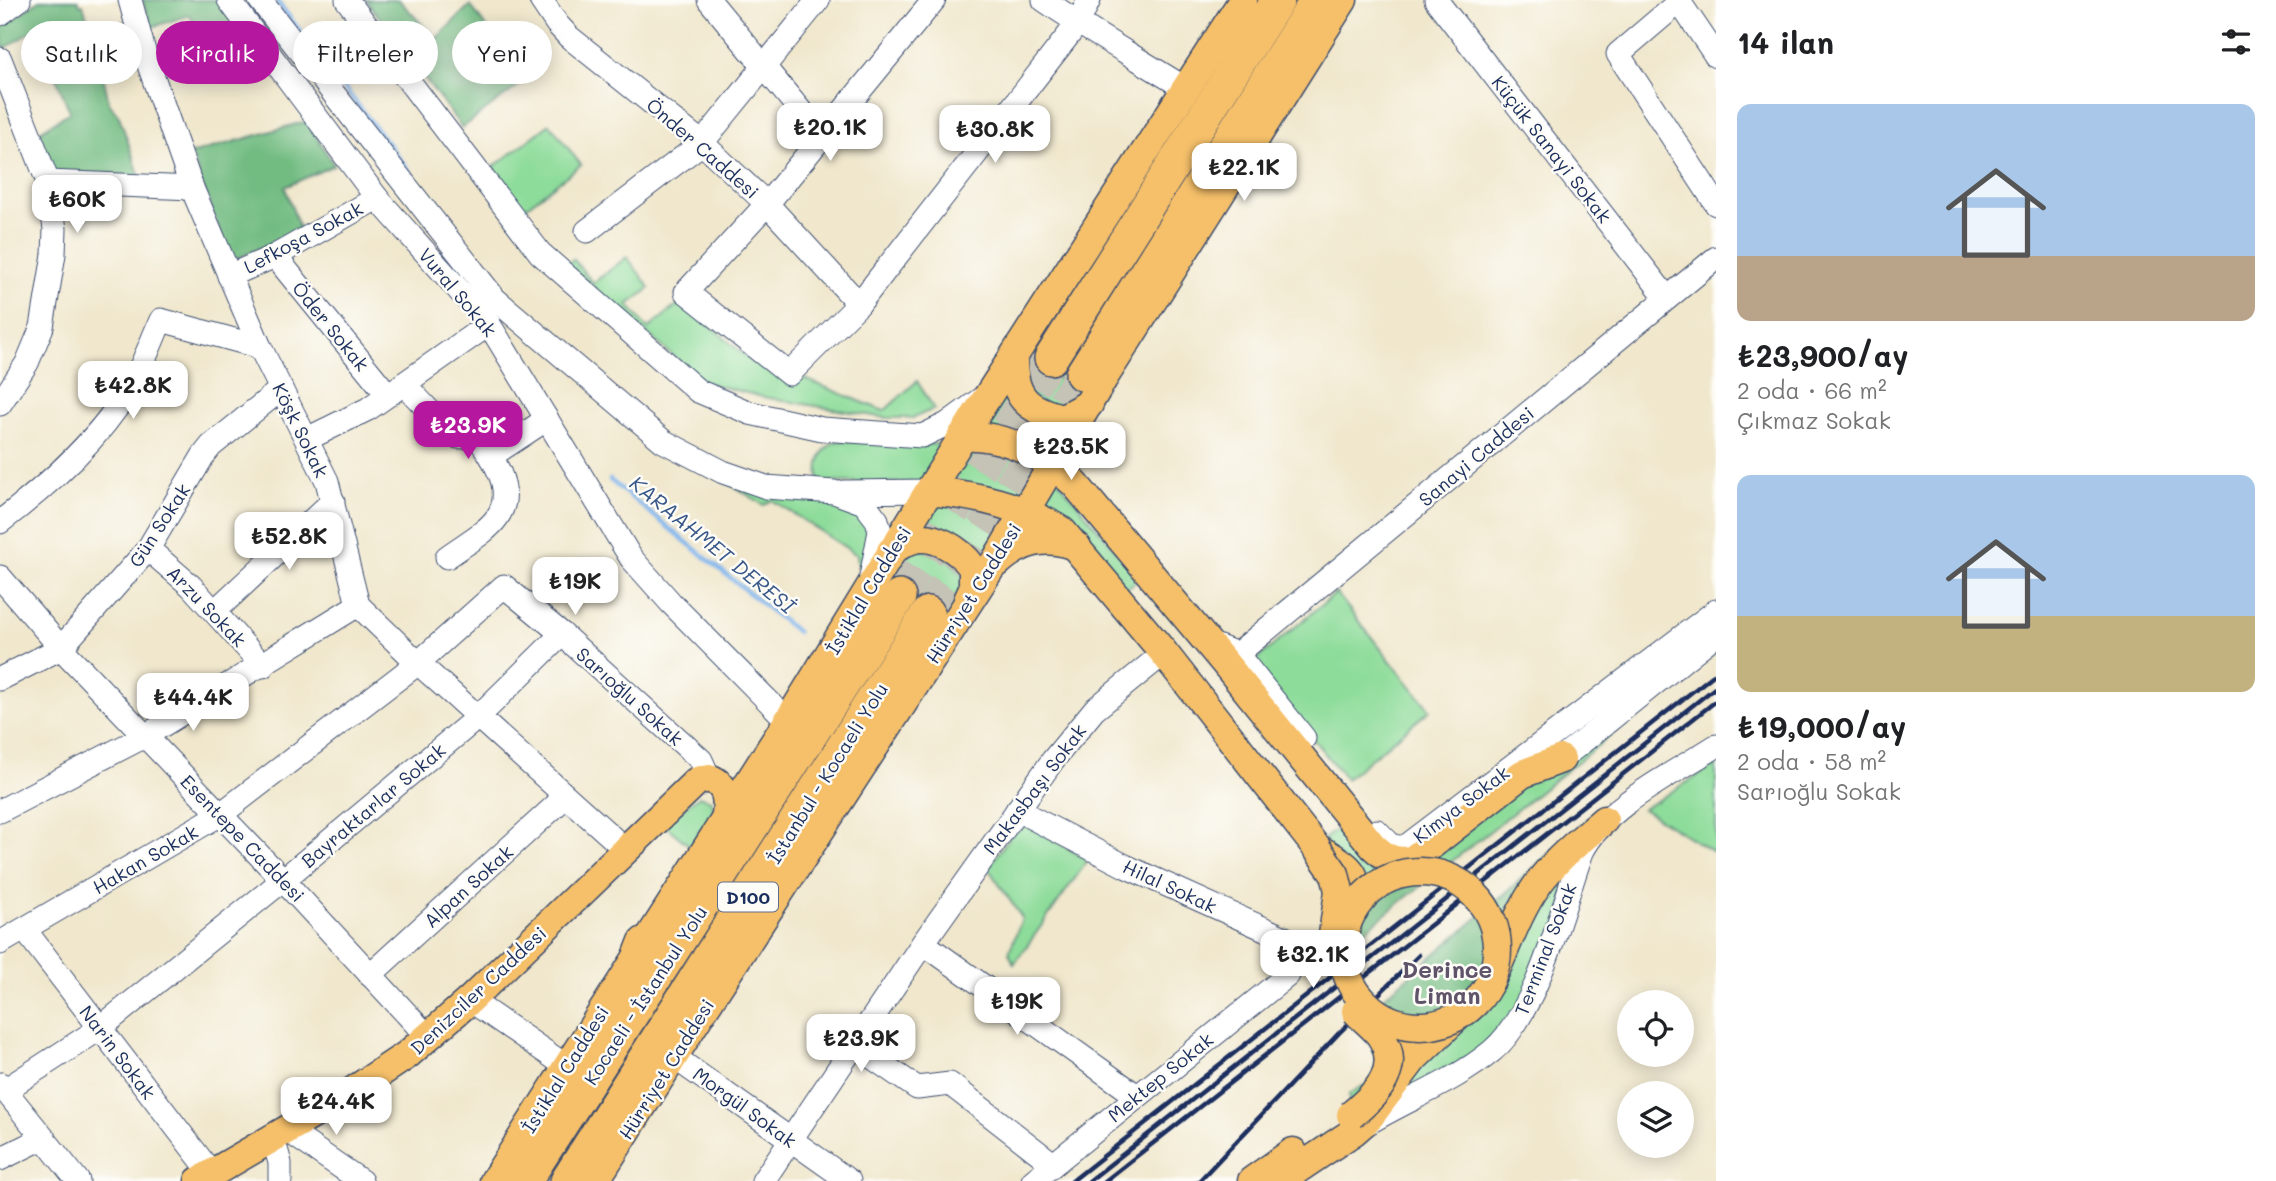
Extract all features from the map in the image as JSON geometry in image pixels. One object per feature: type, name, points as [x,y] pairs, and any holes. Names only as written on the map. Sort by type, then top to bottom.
[{"type":"highway","points":[[1051,358],[1278,0]]},
{"type":"highway","points":[[1082,401],[1317,0]]},
{"type":"highway","name":"Kocaeli - İstanbul Yolu","points":[[525,1181],[580,1070],[884,592]]},
{"type":"highway","name":"İstanbul - Kocaeli Yolu","points":[[567,1181],[944,614]]},
{"type":"highway","points":[[580,1070],[645,943]]},
{"type":"main road","points":[[1243,0],[992,391],[975,437],[943,478],[1032,491],[1076,484],[1373,846],[1387,859],[1400,862],[1412,860],[1522,774],[1561,760]]},
{"type":"main road","name":"Hürriyet Caddesi","points":[[595,1181],[674,1057],[944,614],[990,569],[1082,401],[1343,0]]},
{"type":"main road","points":[[1013,359],[1013,381],[1026,403],[1043,414],[1063,418],[1082,401]]},
{"type":"main road","points":[[1082,401],[1073,446],[1078,468],[1106,520]]},
{"type":"main road","points":[[975,437],[1027,449],[1032,491],[1043,519],[1062,531],[1077,547],[1164,653],[1335,874],[1339,891],[1332,955],[1338,986],[1350,1005],[1379,1034],[1387,1049],[1390,1064]]},
{"type":"main road","name":"İstiklal Caddesi","points":[[645,943],[720,796],[788,721],[884,592],[891,551],[943,478]]},
{"type":"main road","points":[[891,551],[909,540],[922,537],[938,541],[968,560],[973,568],[972,589],[944,614]]},
{"type":"main road","points":[[698,1018],[724,1002],[954,652],[991,594],[990,569],[1015,549],[1031,543],[1055,539],[1077,547]]},
{"type":"main road","points":[[1354,910],[1372,888],[1430,865],[1561,760]]},
{"type":"main road","name":"Denizciler Caddesi","points":[[205,1177],[350,1093],[407,1055],[470,1000],[697,781],[720,796]]},
{"type":"main road","points":[[1350,818],[1361,854],[1370,866],[1405,874],[1437,873],[1450,877],[1473,892],[1490,914],[1497,941],[1491,981]]},
{"type":"main road","points":[[1280,1181],[1352,1124],[1377,1108],[1414,1058],[1471,1007],[1491,981],[1521,912],[1537,885],[1555,864],[1604,820]]},
{"type":"main road","points":[[1316,847],[1345,866],[1355,878],[1358,892],[1343,948],[1348,977],[1363,1002],[1387,1019],[1404,1025],[1422,1026],[1457,1017]]},
{"type":"main road","points":[[1252,1181],[1304,1144],[1352,1124],[1376,1091],[1399,1048],[1399,1037],[1387,1019]]},
{"type":"main road","name":"İstiklal Caddesi","points":[[494,1181],[580,1070]]},
{"type":"street","points":[[0,14],[19,0]]},
{"type":"street","name":"Köşk Sokak","points":[[130,0],[144,51],[192,188],[260,347],[327,481],[358,605]]},
{"type":"street","name":"Vural Sokak","points":[[229,0],[377,198],[489,324],[631,558],[671,603],[788,721]]},
{"type":"street","points":[[260,0],[495,299],[663,440],[723,472],[766,487],[834,492],[943,478]]},
{"type":"street","points":[[347,0],[540,253],[698,391],[750,413],[822,429],[975,437]]},
{"type":"street","name":"Önder Caddesi","points":[[541,0],[569,37],[702,144],[766,204],[859,304]]},
{"type":"street","points":[[709,0],[822,138]]},
{"type":"street","points":[[587,231],[702,144],[818,0]]},
{"type":"street","points":[[934,0],[766,204],[686,292],[789,374],[859,304],[1078,23],[1089,0]]},
{"type":"street","points":[[1044,0],[1186,89]]},
{"type":"street","name":"Küçük Sanayi Sokak","points":[[1436,0],[1667,298]]},
{"type":"street","points":[[1716,56],[1678,1],[1618,54],[1716,204]]},
{"type":"street","points":[[0,59],[48,182],[55,229],[54,254],[42,327],[27,363],[0,404]]},
{"type":"street","points":[[48,182],[192,188]]},
{"type":"street","name":"Lefkoşa Sokak","points":[[229,276],[275,256],[377,198]]},
{"type":"street","name":"Öder Sokak","points":[[275,256],[396,389],[451,434],[458,437],[477,436],[491,456]]},
{"type":"street","name":"Sanayi Caddesi","points":[[1237,654],[1716,258]]},
{"type":"street","points":[[0,522],[44,485],[100,427],[137,375],[161,320],[260,347]]},
{"type":"street","points":[[307,439],[368,409],[489,324]]},
{"type":"street","name":"Gün Sokak","points":[[0,679],[61,648],[148,549],[211,446],[281,388]]},
{"type":"street","points":[[922,436],[947,424],[992,391]]},
{"type":"street","points":[[447,558],[491,525],[506,503],[504,484],[491,456],[547,419]]},
{"type":"street","points":[[834,492],[863,503],[877,520],[884,592]]},
{"type":"street","points":[[215,611],[333,501]]},
{"type":"street","name":"Arzu Sokak","points":[[148,549],[176,571],[263,666]]},
{"type":"street","name":"Esentepe Caddesi","points":[[0,577],[61,648],[284,880],[428,1037]]},
{"type":"street","name":"Sarıoğlu Sokak","points":[[418,663],[504,586],[562,634],[701,760],[720,796]]},
{"type":"street","points":[[0,811],[145,736],[263,666],[358,605],[418,663],[626,850]]},
{"type":"street","name":"Kimya Sokak","points":[[1208,642],[1237,654],[1380,833],[1390,844],[1399,848],[1408,845],[1716,611]]},
{"type":"street","name":"Bayraktarlar Sokak","points":[[2,1087],[99,1029],[284,880],[478,717],[562,634]]},
{"type":"street","points":[[1561,760],[1716,634]]},
{"type":"street","name":"Makasbaşı Sokak","points":[[763,1181],[923,943],[1053,760],[1094,710],[1164,653]]},
{"type":"street","name":"Hakan Sokak","points":[[0,943],[221,814],[418,663]]},
{"type":"street","name":"Terminal Sokak","points":[[1352,1124],[1470,1067],[1502,1042],[1515,1025],[1536,984],[1582,852],[1604,820],[1716,746]]},
{"type":"street","name":"Alpan Sokak","points":[[370,975],[565,797]]},
{"type":"street","name":"Hilal Sokak","points":[[1017,810],[1125,866],[1289,940],[1296,953],[1288,975]]},
{"type":"street","name":"Narin Sokak","points":[[25,930],[205,1177]]},
{"type":"street","points":[[923,943],[1136,1096]]},
{"type":"street","name":"Mektep Sokak","points":[[1033,1181],[1288,975]]},
{"type":"street","points":[[470,1000],[580,1070]]},
{"type":"street","points":[[854,1045],[916,1088],[950,1084],[1053,1164]]},
{"type":"street","name":"Morgül Sokak","points":[[674,1057],[849,1181]]},
{"type":"street","points":[[2,1087],[78,1181]]},
{"type":"street","points":[[280,1134],[280,1181]]},
{"type":"street","points":[[280,1134],[361,1181]]},
{"type":"street","points":[[0,1159],[43,1138]]},
{"type":"green space","points":[[39,0],[78,0],[79,4],[83,4],[88,21],[21,21],[21,38],[4,49],[0,29]]},
{"type":"green space","points":[[142,0],[217,0],[232,21],[192,21],[190,15],[171,21],[156,21],[156,26],[152,27]]},
{"type":"green space","points":[[366,0],[399,0],[419,21],[382,21]]},
{"type":"green space","points":[[470,5],[482,21],[454,21]]},
{"type":"green space","points":[[452,23],[452,84],[521,84],[462,128],[429,84],[438,84],[438,37]]},
{"type":"green space","points":[[58,84],[105,84],[109,103],[119,116],[141,180],[52,175],[37,133],[70,112]]},
{"type":"green space","points":[[307,121],[334,165],[285,187],[300,231],[231,261],[191,154]]},
{"type":"green space","points":[[550,124],[581,165],[523,209],[492,168]]},
{"type":"green space","points":[[627,257],[650,288],[628,305],[648,329],[682,301],[750,360],[791,384],[800,377],[884,411],[917,381],[934,409],[913,418],[886,418],[763,397],[703,382],[567,264],[573,259],[593,283]]},
{"type":"green space","points":[[1026,361],[1083,392],[1061,411],[1029,397]]},
{"type":"green space","points":[[1006,379],[1073,419],[1051,457],[972,431]]},
{"type":"green space","points":[[837,441],[948,445],[926,483],[823,482],[819,479],[821,457],[827,448]]},
{"type":"green space","points":[[987,443],[1036,471],[1025,496],[954,488],[946,469],[959,455]]},
{"type":"green space","points":[[1052,473],[1139,579],[1126,589],[1030,507]]},
{"type":"green space","points":[[717,476],[832,496],[870,518],[867,571],[858,566],[857,555],[772,500],[764,505]]},
{"type":"green space","points":[[932,495],[1016,516],[980,575],[907,536]]},
{"type":"green space","points":[[918,549],[946,555],[965,580],[951,610],[895,575],[905,558]]},
{"type":"green space","points":[[1336,593],[1430,710],[1346,779],[1251,664]]},
{"type":"green space","points":[[1716,640],[1716,652],[1437,873],[1426,872],[1362,898],[1324,839],[1340,827],[1400,864]]},
{"type":"green space","points":[[1716,765],[1716,854],[1643,809]]},
{"type":"green space","points":[[699,796],[711,800],[715,812],[690,846],[663,824]]},
{"type":"green space","points":[[1599,808],[1555,864],[1506,957],[1487,987],[1465,1010],[1439,1024],[1408,1025],[1371,1008],[1487,910]]},
{"type":"green space","points":[[1604,820],[1515,1025],[1353,1132],[1349,1094],[1381,1073],[1377,1039],[1508,944]]},
{"type":"green space","points":[[1021,821],[1088,860],[1014,964],[1009,953],[1022,918],[988,868]]},
{"type":"green space","points":[[1412,872],[1437,873],[1343,948],[1349,920],[1364,898],[1385,882]]},
{"type":"waterway","name":"KARAAHMET DERESİ","points":[[276,0],[409,171]]},
{"type":"waterway","name":"KARAAHMET DERESİ","points":[[610,480],[797,632]]},
{"type":"tunnel","points":[[899,597],[1051,358]]},
{"type":"tunnel","points":[[928,613],[1082,374]]},
{"type":"railway","points":[[1072,1181],[1716,673]]},
{"type":"railway","points":[[1089,1181],[1716,687]]},
{"type":"railway","points":[[1105,1181],[1716,701]]},
{"type":"railway","points":[[1199,1181],[1339,1033],[1419,955]]},
{"type":"district","name":"Derince Liman","points":[[1447,982]]}]
